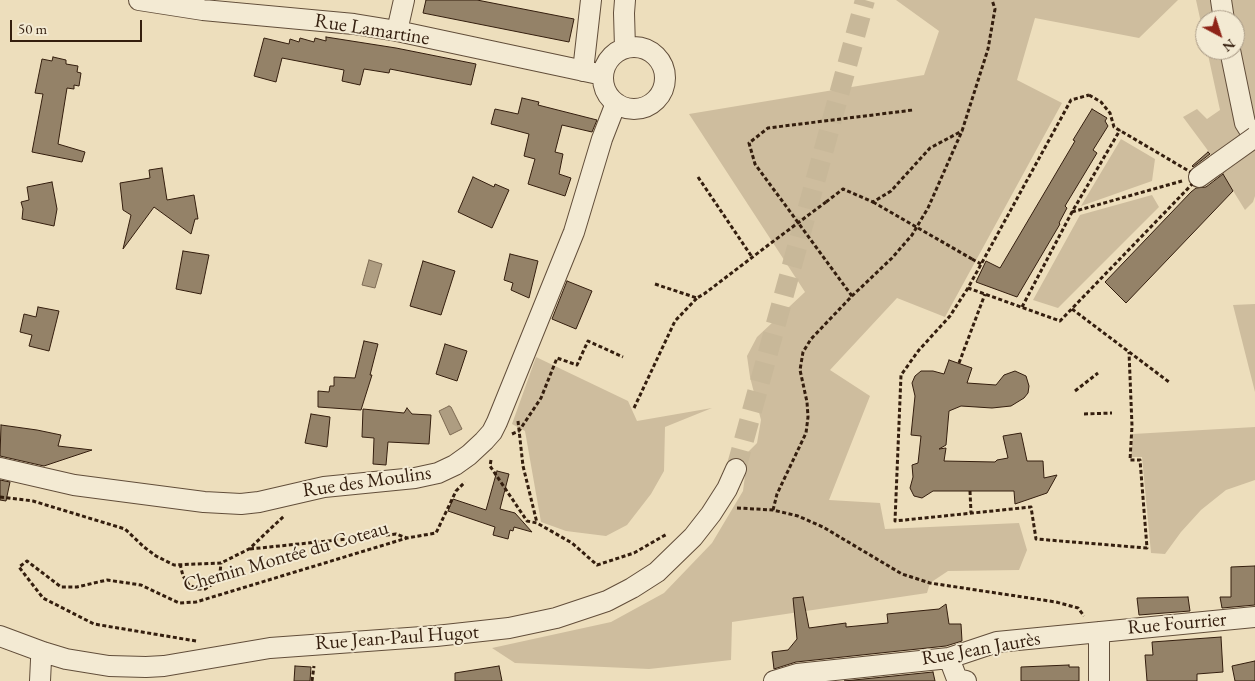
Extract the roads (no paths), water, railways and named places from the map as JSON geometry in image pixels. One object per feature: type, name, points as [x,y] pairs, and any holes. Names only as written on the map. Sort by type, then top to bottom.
[{"type":"street","name":"Rue Lamartine","points":[[139,0],[204,5],[397,30],[603,75]]},
{"type":"street","points":[[397,30],[404,0]]},
{"type":"street","points":[[583,71],[591,0]]},
{"type":"street","points":[[625,0],[625,48]]},
{"type":"street","points":[[625,48],[640,48],[653,54],[662,66],[663,87],[656,99],[644,107],[629,108],[616,103],[604,88],[603,75],[608,61],[612,56],[625,48]]},
{"type":"street","points":[[1199,177],[1255,138],[1244,123],[1232,60]]},
{"type":"street","name":"Rue des Moulins","points":[[0,468],[74,485],[204,502],[241,504],[259,502],[324,487],[415,478],[438,473],[455,465],[470,455],[492,432],[505,405],[574,232],[602,139],[616,103]]},
{"type":"street","name":"Rue Jean-Paul Hugot","points":[[0,636],[43,652],[91,664],[128,668],[164,666],[284,646],[354,643],[509,628],[556,618],[606,601],[632,588],[656,572],[693,537],[721,500],[736,469]]},
{"type":"street","name":"Rue Fourrier","points":[[1093,633],[1255,617]]},
{"type":"street","points":[[1093,633],[1099,681]]},
{"type":"street","name":"Rue Jean Jaurès","points":[[774,681],[797,674],[858,674],[949,658],[997,642],[1093,633]]},
{"type":"street","points":[[40,681],[43,652]]},
{"type":"street","points":[[949,658],[958,679],[966,681]]},
{"type":"tunnel","points":[[736,469],[865,0]]}]
